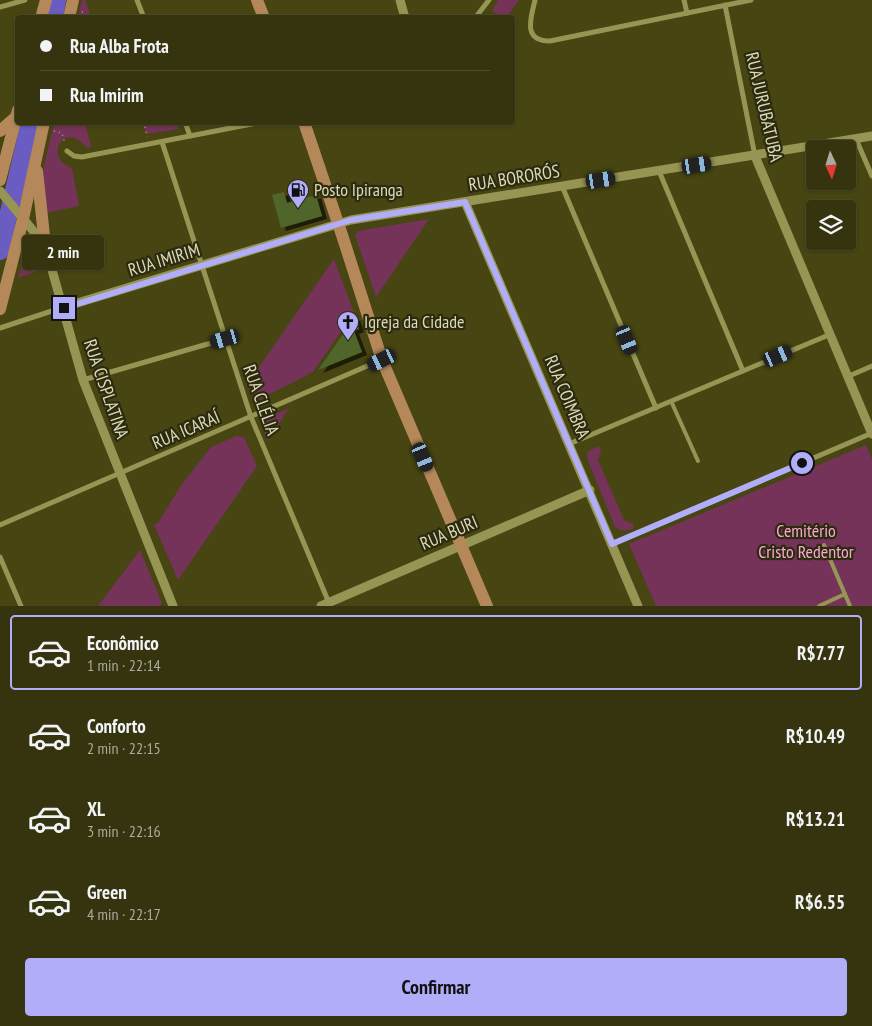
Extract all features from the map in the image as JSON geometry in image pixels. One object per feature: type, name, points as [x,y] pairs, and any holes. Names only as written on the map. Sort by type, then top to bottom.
[{"type":"main road","points":[[42,15],[46,0]]},
{"type":"main road","points":[[73,0],[74,15]]},
{"type":"main road","points":[[257,0],[263,15]]},
{"type":"main road","points":[[0,123],[15,115]]},
{"type":"main road","points":[[0,131],[15,116]]},
{"type":"main road","points":[[0,180],[15,122]]},
{"type":"main road","points":[[0,309],[23,218],[43,125]]},
{"type":"main road","points":[[305,125],[382,360],[487,606]]},
{"type":"main road","points":[[36,157],[45,245]]},
{"type":"street","points":[[0,7],[26,0]]},
{"type":"street","points":[[137,0],[143,15]]},
{"type":"street","points":[[400,0],[404,15]]},
{"type":"street","points":[[477,15],[489,0]]},
{"type":"street","points":[[536,0],[530,28],[535,38],[541,41],[550,41],[751,0]]},
{"type":"street","points":[[684,0],[687,13]]},
{"type":"street","name":"RUA JURUBATUBA","points":[[725,5],[755,156],[872,434]]},
{"type":"street","points":[[186,125],[190,136]]},
{"type":"street","points":[[67,152],[74,156],[82,157],[247,125]]},
{"type":"street","name":"RUA BORORÓS","points":[[339,224],[351,220],[872,136]]},
{"type":"street","points":[[856,139],[872,176]]},
{"type":"street","name":"RUA CLÉLIA","points":[[162,142],[251,417],[327,605]]},
{"type":"street","points":[[659,171],[743,371]]},
{"type":"street","points":[[562,186],[656,408]]},
{"type":"street","name":"RUA CISPLATINA","points":[[2,194],[45,245],[83,380],[173,606]]},
{"type":"street","name":"RUA COIMBRA","points":[[465,202],[590,490],[638,606]]},
{"type":"street","name":"RUA IMIRIM","points":[[0,328],[339,224]]},
{"type":"street","points":[[569,444],[831,334]]},
{"type":"street","points":[[83,380],[225,339]]},
{"type":"street","name":"RUA ICARAÍ","points":[[0,525],[382,360]]},
{"type":"street","points":[[848,376],[872,366]]},
{"type":"street","points":[[612,544],[872,434]]},
{"type":"street","name":"RUA BURI","points":[[327,605],[590,490]]},
{"type":"street","points":[[0,557],[21,606]]},
{"type":"lane","points":[[671,401],[698,461]]},
{"type":"lane","points":[[824,545],[850,606]]},
{"type":"lane","points":[[819,606],[845,594]]},
{"type":"path","points":[[76,15],[82,12],[86,15]]},
{"type":"path","points":[[43,125],[62,133],[67,152]]},
{"type":"path","points":[[145,125],[149,144]]},
{"type":"green space","points":[[82,0],[85,0],[90,15],[78,15]]},
{"type":"green space","points":[[498,0],[519,0],[508,15],[498,15],[492,11]]},
{"type":"green space","points":[[54,125],[86,125],[91,147],[87,148],[78,140],[70,138],[64,139],[58,150],[59,157],[63,163],[72,168],[79,206],[46,213],[44,166]]},
{"type":"green space","points":[[144,125],[177,125],[179,129],[146,134]]},
{"type":"green space","points":[[429,219],[376,297],[355,235],[358,231]]},
{"type":"green space","points":[[29,238],[44,269],[18,278]]},
{"type":"green space","points":[[334,259],[354,313],[313,372],[260,399],[255,398],[248,383]]},
{"type":"green space","points":[[289,408],[268,441],[262,426],[264,419]]},
{"type":"green space","points":[[236,436],[244,437],[257,466],[178,580],[154,525],[158,523],[180,487],[211,447]]},
{"type":"green space","name":"Cemitério Cristo Redentor","points":[[866,445],[872,459],[872,606],[656,606],[629,544]]},
{"type":"green space","points":[[599,446],[601,451],[598,460],[624,520],[633,524],[634,528],[629,530],[620,530],[615,527],[588,461],[587,452]]},
{"type":"green space","points":[[140,550],[162,603],[160,606],[98,606]]},
{"type":"building","name":"Posto Ipiranga","points":[[284,192],[287,203],[316,195],[322,216],[281,228],[272,195]]},
{"type":"building","name":"Igreja da Cidade","points":[[355,317],[359,329],[354,331],[362,352],[318,370]]},
{"type":"waterway","points":[[54,15],[57,0]]},
{"type":"waterway","points":[[0,251],[29,125]]},
{"type":"place","name":"Posto Ipiranga","points":[[298,209]]},
{"type":"place","name":"Igreja da Cidade","points":[[348,341]]},
{"type":"route","points":[[64,308],[351,220],[465,202],[612,544],[802,463]]}]
